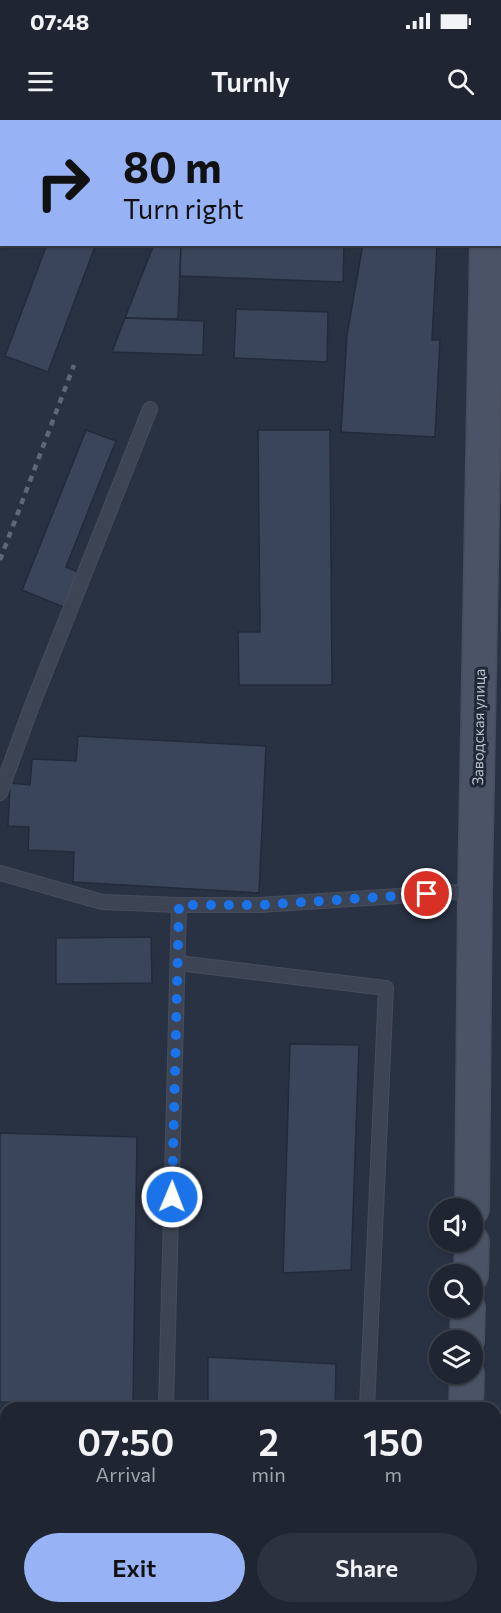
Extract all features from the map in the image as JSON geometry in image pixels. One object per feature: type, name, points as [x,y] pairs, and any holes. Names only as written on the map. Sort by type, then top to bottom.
[{"type":"street","name":"Заводская улица","points":[[472,1198],[475,891],[487,246]]},
{"type":"street","points":[[466,1402],[467,1384]]},
{"type":"lane","points":[[0,792],[150,409]]},
{"type":"lane","points":[[0,873],[102,902],[179,905],[260,905],[475,891]]},
{"type":"lane","points":[[166,1402],[179,905]]},
{"type":"lane","points":[[178,963],[386,988],[367,1402]]},
{"type":"building","points":[[46,246],[95,246],[48,372],[5,356]]},
{"type":"building","points":[[153,246],[181,246],[178,319],[125,318]]},
{"type":"building","points":[[181,246],[344,246],[343,282],[180,276]]},
{"type":"building","points":[[363,246],[437,246],[432,340],[440,340],[435,437],[341,432],[347,335]]},
{"type":"building","points":[[236,309],[328,312],[327,362],[234,358]]},
{"type":"building","points":[[125,318],[204,321],[203,355],[112,352]]},
{"type":"building","points":[[86,430],[116,441],[66,567],[80,573],[66,608],[22,590]]},
{"type":"building","points":[[258,430],[330,430],[332,685],[239,685],[238,632],[260,632]]},
{"type":"building","points":[[78,736],[266,746],[259,893],[73,882],[74,852],[28,850],[29,827],[8,826],[10,783],[30,785],[32,759],[76,761]]},
{"type":"building","points":[[151,937],[152,983],[56,984],[56,938]]},
{"type":"building","points":[[290,1044],[359,1045],[351,1270],[283,1273]]},
{"type":"building","points":[[0,1133],[137,1137],[133,1402],[0,1402]]},
{"type":"building","points":[[208,1357],[336,1364],[335,1402],[208,1402]]},
{"type":"railway","points":[[0,560],[74,365]]},
{"type":"route","points":[[172,1197],[179,905],[260,905],[427,894]]}]
